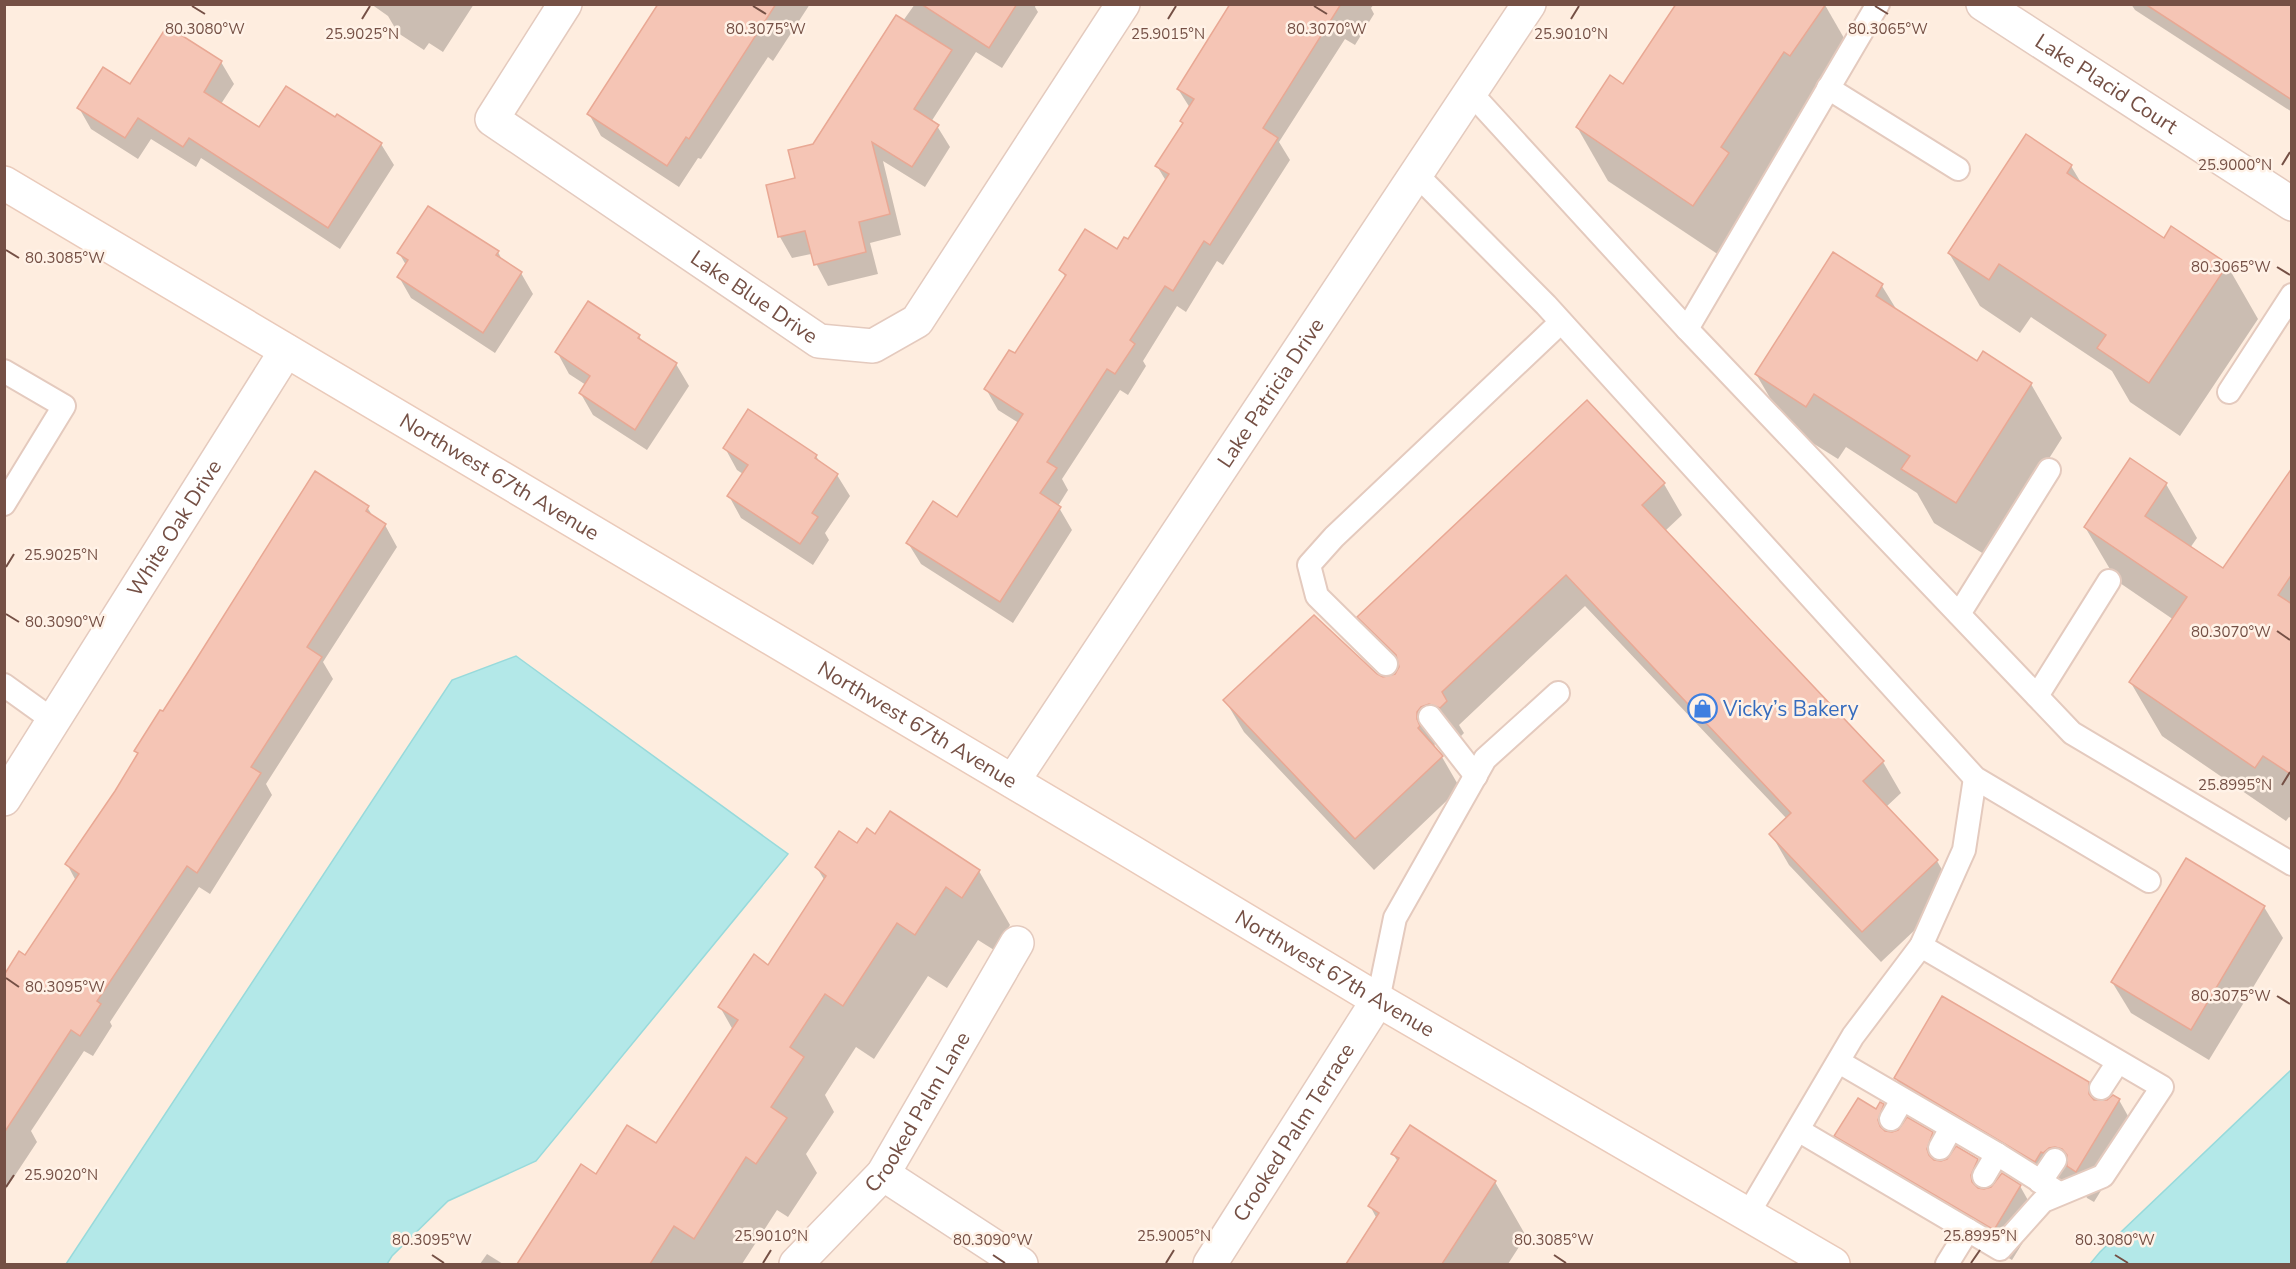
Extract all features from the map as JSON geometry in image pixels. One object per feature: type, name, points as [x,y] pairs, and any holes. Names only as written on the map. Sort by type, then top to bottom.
[{"type":"street","name":"Lake Blue Drive","points":[[565,4],[492,119],[819,341],[873,346],[917,321],[1123,4]]},
{"type":"street","name":"Lake Patricia Drive","points":[[1013,781],[1528,4]]},
{"type":"street","name":"Lake Placid Court","points":[[1983,4],[2292,204]]},
{"type":"street","name":"Northwest 67th Avenue","points":[[4,183],[1378,1000],[1833,1264]]},
{"type":"street","name":"White Oak Drive","points":[[4,799],[286,351]]},
{"type":"street","name":"Crooked Palm Lane","points":[[796,1264],[883,1174],[1017,943]]},
{"type":"street","name":"Crooked Palm Terrace","points":[[1210,1264],[1378,1000]]},
{"type":"street","points":[[883,1174],[1020,1264]]},
{"type":"lane","points":[[1687,329],[1878,4]]},
{"type":"lane","points":[[1828,88],[1958,169]]},
{"type":"lane","points":[[1470,92],[1687,329],[2072,734],[2292,864]]},
{"type":"lane","points":[[1416,174],[1561,322],[1975,778],[2149,881]]},
{"type":"lane","points":[[2229,392],[2292,295]]},
{"type":"lane","points":[[1386,664],[1317,596],[1309,564],[1334,537],[1561,322]]},
{"type":"lane","points":[[4,371],[63,406],[4,504]]},
{"type":"lane","points":[[1959,614],[2049,470]]},
{"type":"lane","points":[[2037,696],[2109,581]]},
{"type":"lane","points":[[4,685],[54,721]]},
{"type":"lane","points":[[1378,1000],[1395,918],[1485,759],[1558,693]]},
{"type":"lane","points":[[1430,717],[1476,776]]},
{"type":"lane","points":[[1748,1214],[1853,1036],[1920,946],[1964,850],[1975,778]]},
{"type":"lane","points":[[1839,1062],[1896,1109],[1951,1128],[2050,1187],[2103,1176],[2162,1087],[1920,946]]},
{"type":"lane","points":[[2101,1088],[2118,1062]]},
{"type":"lane","points":[[1940,1148],[1951,1128]]},
{"type":"lane","points":[[1798,1130],[1865,1162],[1914,1191],[2000,1249],[2043,1201],[2050,1187],[2055,1160]]},
{"type":"lane","points":[[1984,1176],[1997,1154]]},
{"type":"lane","points":[[1947,1264],[1961,1222]]},
{"type":"water","points":[[516,656],[788,854],[536,1161],[448,1201],[392,1256],[387,1264],[66,1264],[452,680]]},
{"type":"water","points":[[2291,1070],[2291,1264],[2090,1264],[2100,1252]]},
{"type":"building","points":[[658,4],[776,4],[689,139],[686,137],[667,166],[587,114]]},
{"type":"building","points":[[921,4],[1017,4],[989,48]]},
{"type":"building","points":[[1230,4],[1341,4],[1263,128],[1278,138],[1210,245],[1204,241],[1173,291],[1165,286],[1130,340],[1135,344],[1115,374],[1107,369],[1047,462],[1057,468],[1040,493],[1061,507],[1000,602],[906,543],[933,501],[957,517],[1023,414],[984,389],[1009,350],[1015,353],[1066,275],[1059,270],[1085,229],[1117,249],[1124,237],[1128,239],[1169,174],[1155,166],[1183,123],[1180,121],[1194,99],[1177,89]]},
{"type":"building","points":[[1676,4],[1826,4],[1790,56],[1784,52],[1721,147],[1729,153],[1693,206],[1576,127],[1610,75],[1623,84]]},
{"type":"building","points":[[2145,4],[2292,4],[2292,100],[2225,56]]},
{"type":"building","points":[[896,15],[952,50],[914,109],[939,125],[912,167],[872,142],[890,214],[859,222],[866,252],[814,265],[805,231],[778,237],[766,185],[795,178],[788,150],[813,144]]},
{"type":"building","points":[[167,26],[222,61],[204,92],[259,127],[286,86],[335,117],[337,114],[382,143],[328,228],[189,138],[183,147],[138,118],[125,138],[77,108],[103,67],[130,84]]},
{"type":"building","points":[[2026,134],[2072,165],[2067,173],[2164,238],[2171,226],[2228,264],[2149,383],[2097,348],[2106,335],[1999,264],[1989,280],[1948,253]]},
{"type":"building","points":[[428,206],[499,251],[496,255],[522,272],[483,333],[397,277],[408,260],[397,253]]},
{"type":"building","points":[[1833,252],[1883,284],[1876,296],[1977,361],[1983,351],[2032,383],[1956,503],[1901,469],[1910,456],[1814,394],[1806,407],[1755,374]]},
{"type":"building","points":[[588,301],[640,335],[638,338],[677,363],[635,430],[579,393],[590,376],[555,352]]},
{"type":"building","points":[[1587,400],[1665,483],[1642,505],[1884,761],[1863,781],[1938,860],[1862,932],[1769,834],[1791,813],[1566,575],[1442,692],[1447,701],[1440,708],[1429,704],[1421,707],[1417,712],[1420,726],[1418,728],[1443,756],[1355,839],[1223,700],[1314,615],[1377,674],[1383,677],[1395,674],[1399,667],[1396,655],[1357,617]]},
{"type":"building","points":[[748,409],[817,455],[815,458],[838,474],[812,513],[818,517],[800,544],[727,496],[748,465],[723,448]]},
{"type":"building","points":[[2130,458],[2167,483],[2145,516],[2223,568],[2292,468],[2292,574],[2278,595],[2292,604],[2292,775],[2263,756],[2255,768],[2129,682],[2187,597],[2084,527]]},
{"type":"building","points":[[315,471],[369,506],[366,511],[386,524],[307,647],[322,657],[251,767],[261,773],[197,873],[187,866],[97,1001],[101,1004],[80,1036],[71,1030],[4,1133],[4,975],[19,951],[25,955],[79,874],[65,864],[115,791],[138,753],[134,751],[160,710],[163,711]]},
{"type":"building","points":[[890,811],[980,870],[962,898],[946,887],[915,935],[897,923],[843,1006],[825,994],[790,1047],[804,1057],[771,1107],[787,1118],[756,1164],[746,1157],[694,1239],[674,1226],[650,1264],[517,1264],[581,1164],[596,1174],[627,1125],[656,1143],[738,1020],[718,1007],[754,954],[768,965],[826,876],[815,867],[839,831],[857,843],[867,828],[875,834]]},
{"type":"building","points":[[2186,858],[2265,906],[2191,1030],[2111,982]]},
{"type":"building","points":[[1942,996],[2089,1082],[2089,1094],[2094,1100],[2107,1100],[2113,1095],[2120,1099],[2076,1172],[2067,1166],[2067,1155],[2062,1149],[2049,1148],[2041,1152],[2035,1162],[1894,1078]]},
{"type":"building","points":[[1858,1098],[1876,1109],[1880,1102],[1884,1104],[1878,1120],[1885,1131],[1898,1130],[1907,1117],[1933,1132],[1927,1149],[1934,1160],[1947,1159],[1956,1146],[1978,1159],[1971,1175],[1972,1182],[1978,1188],[1991,1187],[2002,1173],[2021,1185],[1994,1230],[1834,1136]]},
{"type":"building","points":[[1410,1125],[1496,1181],[1442,1264],[1346,1264],[1379,1213],[1368,1206],[1399,1158],[1391,1154]]},
{"type":"place","name":"Vicky’s Bakery","points":[[1702,709]]}]
